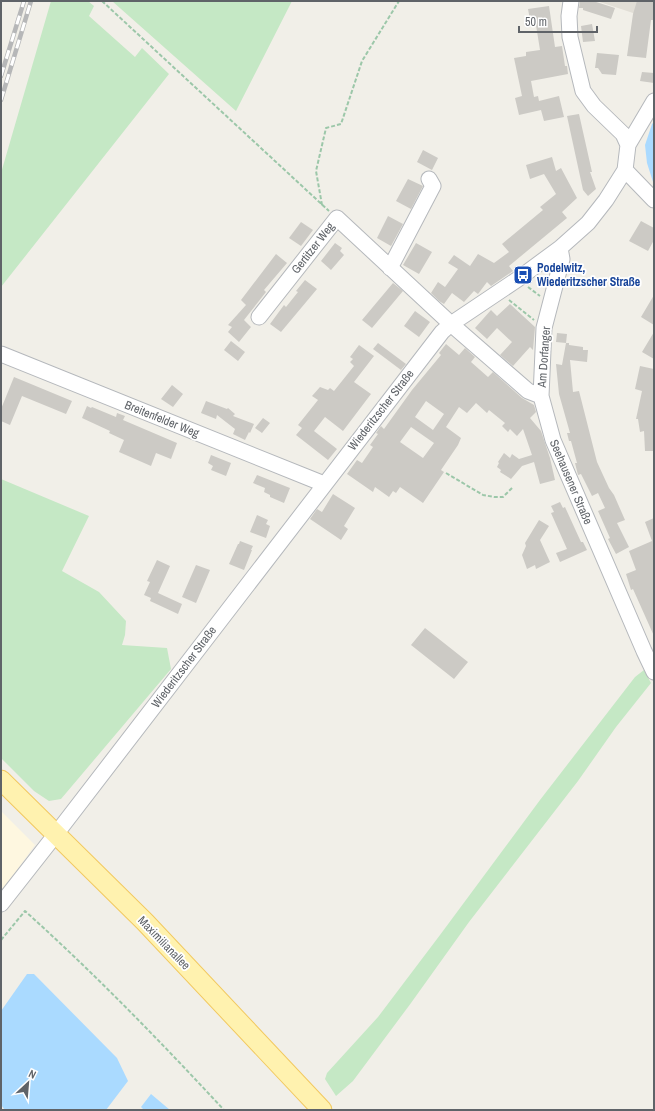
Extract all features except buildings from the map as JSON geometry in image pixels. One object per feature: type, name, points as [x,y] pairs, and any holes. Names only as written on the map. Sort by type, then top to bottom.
[{"type":"main road","name":"Maximilianallee","points":[[1,780],[145,922],[322,1110]]},
{"type":"street","points":[[571,1],[569,16],[570,37],[583,91],[594,106],[623,134],[628,145]]},
{"type":"street","points":[[628,145],[654,101]]},
{"type":"street","name":"Wiederitzscher Straße","points":[[1,904],[442,332],[451,324],[518,279],[560,248],[588,223],[606,200],[625,170],[628,145]]},
{"type":"street","points":[[625,170],[654,200]]},
{"type":"street","points":[[390,268],[433,186],[429,179]]},
{"type":"street","name":"Gertitzer Weg","points":[[259,317],[337,218],[451,324]]},
{"type":"street","name":"Am Dorfanger","points":[[541,396],[544,328],[562,259],[560,248]]},
{"type":"street","points":[[451,324],[528,391],[541,396]]},
{"type":"street","points":[[1,345],[6,356]]},
{"type":"street","name":"Breitenfelder Weg","points":[[6,356],[324,484]]},
{"type":"street","name":"Seehausener Straße","points":[[541,396],[553,440],[654,672]]},
{"type":"path","points":[[102,1],[337,218]]},
{"type":"path","points":[[322,204],[316,171],[326,128],[341,124],[362,61],[399,1]]},
{"type":"path","points":[[518,279],[550,304]]},
{"type":"path","points":[[499,292],[544,328]]},
{"type":"path","points":[[446,473],[483,495],[490,497],[503,497],[513,487]]},
{"type":"path","points":[[1,940],[25,911],[57,940],[182,1064],[224,1110]]},
{"type":"shaded area","points":[[597,1],[654,1],[651,19]]},
{"type":"shaded area","points":[[1,811],[35,845],[1,892]]},
{"type":"green space","points":[[51,1],[88,1],[94,6],[89,16],[135,57],[142,48],[169,74],[1,287],[1,173]]},
{"type":"green space","points":[[112,1],[292,1],[236,111]]},
{"type":"green space","points":[[1,479],[89,516],[62,571],[99,592],[126,621],[125,635],[122,645],[167,648],[171,669],[61,799],[49,801],[34,791],[1,758]]},
{"type":"green space","points":[[644,670],[651,683],[616,727],[578,781],[469,922],[353,1081],[336,1096],[325,1079],[327,1073],[378,1017],[540,800],[635,677]]},
{"type":"water","points":[[654,122],[654,185],[647,163],[645,145]]},
{"type":"water","points":[[27,974],[34,974],[117,1058],[128,1081],[106,1110],[5,1110],[1,1105],[1,1011]]},
{"type":"water","points":[[151,1094],[170,1110],[144,1110],[141,1107]]},
{"type":"railway","points":[[1,76],[24,1]]},
{"type":"railway","points":[[1,100],[31,1]]},
{"type":"place","name":"Podelwitz, Wiederitzscher Straße","points":[[523,275]]}]
